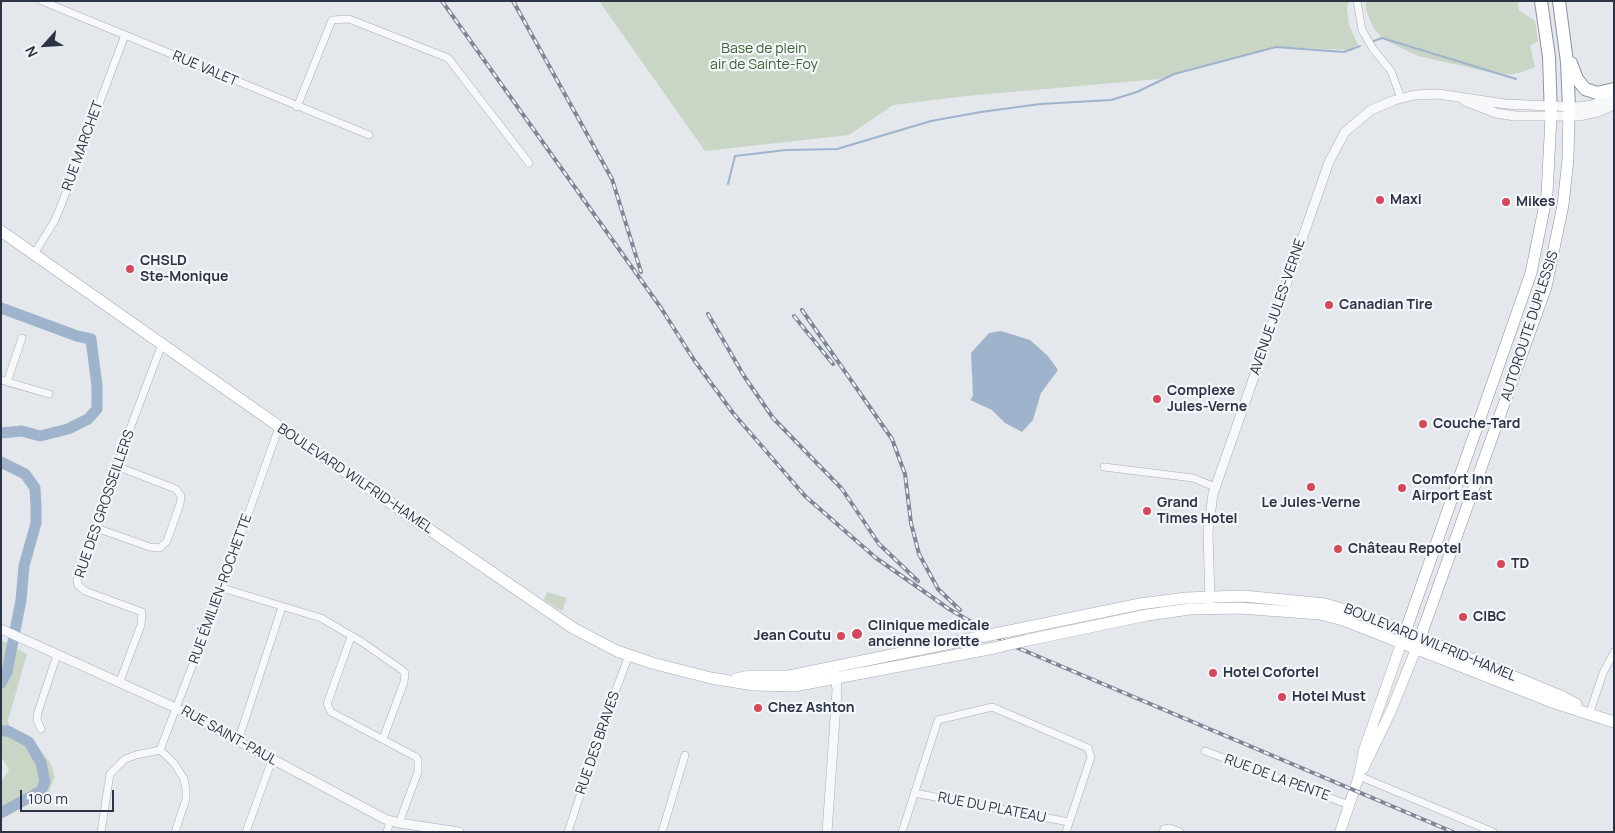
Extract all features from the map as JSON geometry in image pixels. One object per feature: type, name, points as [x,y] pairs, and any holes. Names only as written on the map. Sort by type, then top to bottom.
[{"type":"highway","name":"AUTOROUTE DUPLESSIS","points":[[1541,1],[1549,57],[1551,111]]},
{"type":"highway","name":"AUTOROUTE DUPLESSIS","points":[[1559,1],[1565,45],[1569,112]]},
{"type":"highway","points":[[1565,45],[1575,76],[1582,86],[1593,92],[1614,89]]},
{"type":"main road","name":"AUTOROUTE DUPLESSIS","points":[[1402,644],[1531,273],[1547,194],[1551,111]]},
{"type":"main road","name":"AUTOROUTE DUPLESSIS","points":[[1416,649],[1546,286],[1563,205],[1569,112]]},
{"type":"main road","name":"BOULEVARD WILFRID-HAMEL","points":[[1,231],[279,426],[573,628],[629,656],[694,674],[754,685],[794,686],[836,680],[994,648],[1147,614],[1210,602],[1254,597],[1338,606],[1563,696],[1590,712]]},
{"type":"main road","name":"BOULEVARD WILFRID-HAMEL","points":[[732,680],[750,676],[788,676],[1140,604],[1210,602],[1305,612],[1343,620],[1552,702],[1590,712],[1614,722]]},
{"type":"main road","points":[[1340,832],[1359,776],[1364,750],[1402,644]]},
{"type":"main road","points":[[1359,776],[1377,742],[1416,649]]},
{"type":"street","name":"RUE VALET","points":[[42,1],[369,135]]},
{"type":"street","points":[[1357,1],[1362,30],[1373,49],[1391,71],[1401,98]]},
{"type":"street","points":[[298,107],[332,20],[349,19],[448,58],[530,163]]},
{"type":"street","name":"RUE MARCHET","points":[[34,254],[58,211],[125,35]]},
{"type":"street","name":"AVENUE JULES-VERNE","points":[[1210,602],[1208,532],[1216,487],[1333,152],[1345,132],[1361,117],[1383,104],[1401,98],[1432,94],[1551,111],[1597,112],[1614,105]]},
{"type":"street","name":"AVENUE JULES-VERNE","points":[[1569,112],[1593,105],[1614,95]]},
{"type":"street","points":[[22,338],[4,381],[49,394]]},
{"type":"street","name":"RUE DES GROSSEILLERS","points":[[120,681],[143,616],[139,609],[85,591],[78,585],[77,576],[162,344]]},
{"type":"street","name":"RUE ÉMILIEN-ROCHETTE","points":[[160,750],[222,588],[279,426]]},
{"type":"street","points":[[96,528],[150,547],[160,548],[167,541],[180,504],[181,496],[176,488],[116,466]]},
{"type":"street","points":[[1104,466],[1193,478],[1216,487]]},
{"type":"street","points":[[222,588],[321,618],[405,673],[404,682],[383,739]]},
{"type":"street","points":[[238,741],[282,607]]},
{"type":"street","name":"RUE SAINT-PAUL","points":[[1,629],[120,681],[176,708],[272,760],[394,822],[460,832]]},
{"type":"street","points":[[351,637],[327,704],[331,712],[416,757],[419,766],[394,822],[387,832]]},
{"type":"street","points":[[1590,712],[1603,673],[1614,652]]},
{"type":"street","points":[[41,729],[38,712],[57,655]]},
{"type":"street","name":"RUE DES BRAVES","points":[[568,832],[605,719],[629,656]]},
{"type":"street","points":[[827,832],[836,680],[834,667]]},
{"type":"street","points":[[902,832],[938,720],[992,707],[1088,748],[1091,756],[1066,832]]},
{"type":"street","points":[[100,832],[110,774],[125,760],[136,754],[160,750],[174,764],[184,779],[186,790],[186,799],[174,832]]},
{"type":"street","name":"RUE DE LA PENTE","points":[[1205,752],[1349,805]]},
{"type":"street","points":[[662,832],[685,755]]},
{"type":"street","points":[[246,832],[272,760]]},
{"type":"street","points":[[1359,776],[1494,832]]},
{"type":"street","name":"RUE DU PLATEAU","points":[[914,793],[1069,822]]},
{"type":"street","points":[[1163,832],[1164,829],[1170,828],[1180,832]]},
{"type":"green space","name":"Base de plein air de Sainte-Foy","points":[[599,1],[1349,1],[1347,9],[1349,25],[1358,45],[1349,50],[1279,47],[1159,79],[966,96],[893,105],[849,135],[705,151]]},
{"type":"green space","points":[[1365,1],[1518,1],[1519,10],[1535,21],[1538,41],[1530,46],[1535,67],[1519,73],[1502,75],[1418,56],[1383,39],[1373,27]]},
{"type":"green space","points":[[547,592],[567,598],[562,611],[544,600]]},
{"type":"green space","points":[[1,640],[27,654],[8,720],[10,730],[39,748],[51,764],[55,777],[47,796],[4,816],[1,821],[1,782],[9,770],[1,756]]},
{"type":"water","points":[[1001,331],[1030,340],[1048,356],[1058,370],[1041,393],[1033,420],[1022,432],[1005,423],[992,410],[970,400],[973,396],[971,353],[989,333]]},
{"type":"waterway","points":[[1371,42],[1382,38],[1516,79]]},
{"type":"waterway","points":[[728,184],[735,156],[786,150],[837,149],[931,121],[981,112],[1040,104],[1111,100],[1137,92],[1174,74],[1276,47],[1344,52],[1360,46]]},
{"type":"waterway","points":[[1,308],[77,336],[91,339],[97,386],[97,409],[88,419],[68,429],[40,436],[22,431],[1,433]]},
{"type":"waterway","points":[[1,462],[25,474],[35,488],[36,506],[36,523],[24,566],[21,600],[7,672],[1,683]]},
{"type":"waterway","points":[[1,731],[8,731],[29,742],[41,763],[45,782],[41,791],[1,813]]},
{"type":"railway","points":[[442,1],[661,308],[694,360],[733,413],[805,496],[876,558],[949,609],[1011,645],[1453,832]]},
{"type":"railway","points":[[513,1],[612,179],[641,272]]},
{"type":"railway","points":[[802,310],[892,439],[905,474],[911,523],[919,554],[938,589],[960,610]]},
{"type":"railway","points":[[708,314],[744,376],[773,418],[842,489],[879,544],[918,581]]},
{"type":"railway","points":[[794,316],[833,364]]},
{"type":"place","name":"Maxi","points":[[1380,200]]},
{"type":"place","name":"Mikes","points":[[1506,202]]},
{"type":"place","name":"CHSLD Ste-Monique","points":[[130,269]]},
{"type":"place","name":"Canadian Tire","points":[[1329,305]]},
{"type":"place","name":"Complexe Jules-Verne","points":[[1157,399]]},
{"type":"place","name":"Couche-Tard","points":[[1423,424]]},
{"type":"place","name":"Le Jules-Verne","points":[[1311,487]]},
{"type":"place","name":"Comfort Inn Airport East","points":[[1402,488]]},
{"type":"place","name":"Grand Times Hotel","points":[[1147,511]]},
{"type":"place","name":"Château Repotel","points":[[1338,549]]},
{"type":"place","name":"TD","points":[[1501,564]]},
{"type":"place","name":"CIBC","points":[[1463,617]]},
{"type":"place","name":"Clinique medicale ancienne lorette","points":[[857,634]]},
{"type":"place","name":"Jean Coutu","points":[[841,636]]},
{"type":"place","name":"Hotel Cofortel","points":[[1213,673]]},
{"type":"place","name":"Hotel Must","points":[[1282,697]]},
{"type":"place","name":"Chez Ashton","points":[[758,708]]}]
